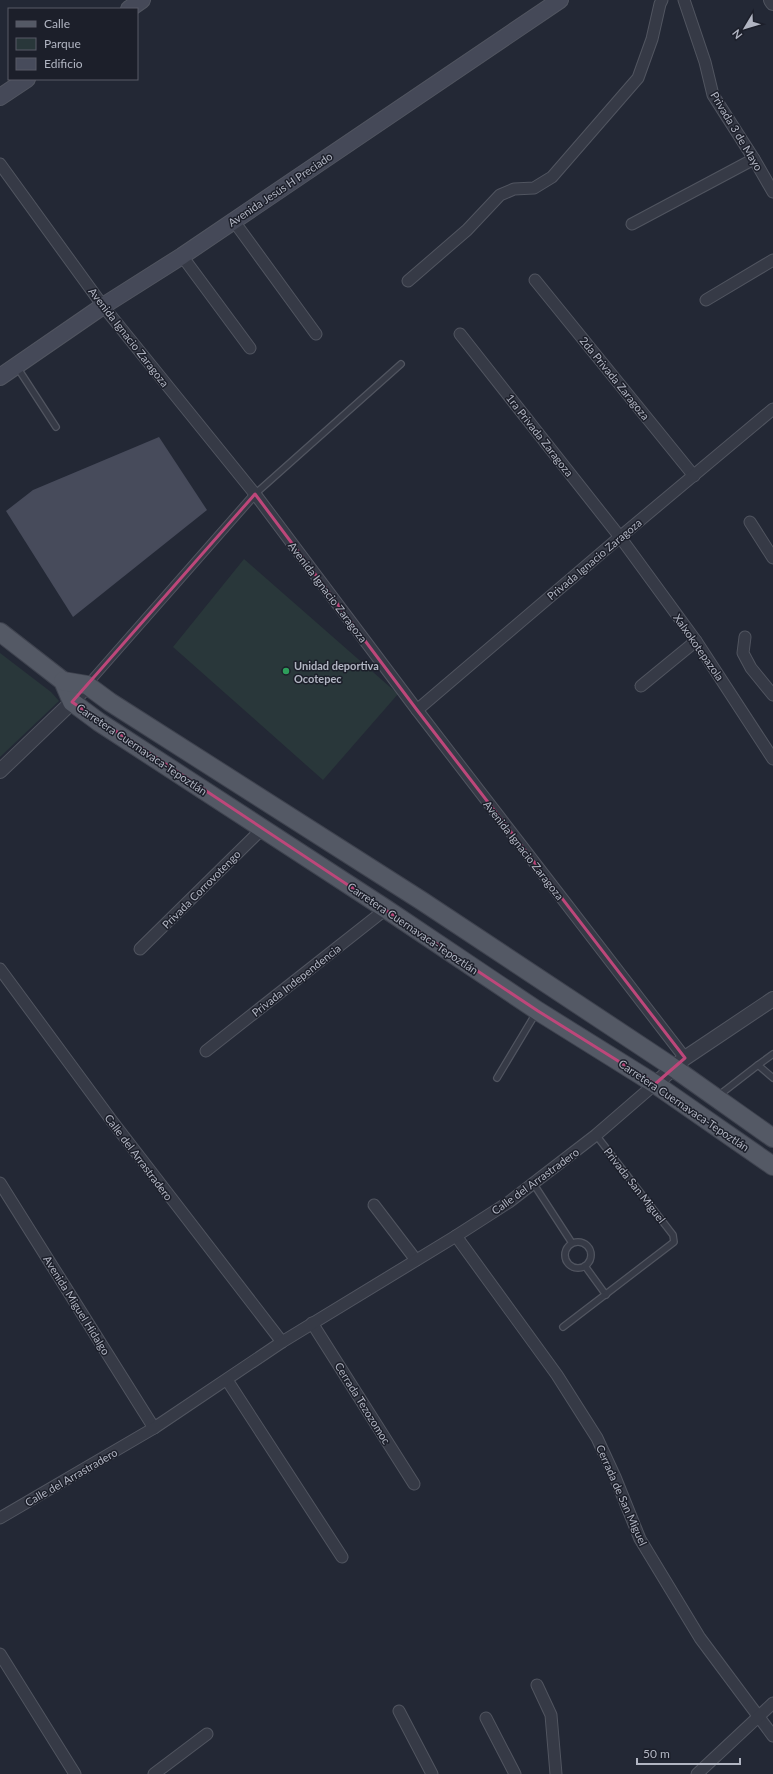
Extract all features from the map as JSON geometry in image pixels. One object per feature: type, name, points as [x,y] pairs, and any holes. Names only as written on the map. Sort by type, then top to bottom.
[{"type":"main road","points":[[130,8],[142,0]]},
{"type":"main road","name":"Avenida Jesús H Preciado","points":[[0,377],[103,306],[182,256],[233,220],[560,0]]},
{"type":"main road","points":[[0,97],[26,80]]},
{"type":"main road","name":"Carretera Cuernavaca-Tepoztlán","points":[[0,632],[63,681],[86,685],[422,901],[680,1063],[716,1098],[773,1138]]},
{"type":"main road","name":"Carretera Cuernavaca-Tepoztlán","points":[[63,681],[72,702],[99,722],[386,909],[538,1011],[655,1084],[773,1166]]},
{"type":"street","points":[[408,281],[467,230],[500,195],[514,189],[534,188],[552,177],[638,78],[652,39],[662,0]]},
{"type":"street","name":"Privada 3 de Mayo","points":[[684,0],[705,62],[713,95],[754,159],[773,192]]},
{"type":"street","points":[[632,224],[754,159]]},
{"type":"street","name":"Avenida Ignacio Zaragoza","points":[[0,164],[103,306],[255,494],[680,1063]]},
{"type":"street","points":[[233,220],[316,334]]},
{"type":"street","points":[[182,256],[250,348]]},
{"type":"street","points":[[706,300],[773,260]]},
{"type":"street","name":"2da Privada Zaragoza","points":[[535,280],[694,476]]},
{"type":"street","name":"1ra Privada Zaragoza","points":[[460,334],[620,537]]},
{"type":"street","name":"Privada Ignacio Zaragoza","points":[[417,710],[773,409]]},
{"type":"street","points":[[0,770],[72,702],[255,494]]},
{"type":"street","points":[[750,522],[773,558]]},
{"type":"street","name":"Xalxokotepazola","points":[[620,537],[696,641],[773,759]]},
{"type":"street","points":[[745,637],[743,653],[751,668],[773,695]]},
{"type":"street","points":[[641,686],[696,641]]},
{"type":"street","name":"Privada Corrovotengo","points":[[140,949],[262,829]]},
{"type":"street","name":"Privada Independencia","points":[[206,1051],[386,909]]},
{"type":"street","name":"Calle del Arrastradero","points":[[0,969],[112,1121],[282,1342]]},
{"type":"street","name":"Calle del Arrastradero","points":[[0,1518],[154,1428],[282,1342],[509,1202],[596,1135],[680,1063],[773,999]]},
{"type":"street","name":"Avenida Miguel Hidalgo","points":[[0,1183],[154,1428]]},
{"type":"street","points":[[374,1205],[416,1260]]},
{"type":"street","name":"Cerrada de San Miguel","points":[[456,1236],[557,1375],[597,1438],[615,1477],[640,1540],[700,1638],[773,1736]]},
{"type":"street","name":"Cerrada Tezozomoc","points":[[312,1323],[414,1484]]},
{"type":"street","points":[[227,1380],[342,1557]]},
{"type":"street","points":[[0,1654],[75,1774]]},
{"type":"street","points":[[537,1685],[551,1715],[556,1774]]},
{"type":"street","points":[[697,1774],[758,1715],[773,1703]]},
{"type":"street","points":[[399,1711],[432,1774]]},
{"type":"street","points":[[486,1718],[515,1774]]},
{"type":"street","points":[[154,1774],[207,1734]]},
{"type":"lane","points":[[255,494],[401,364]]},
{"type":"lane","points":[[17,366],[56,427]]},
{"type":"lane","points":[[498,1078],[538,1011]]},
{"type":"lane","points":[[716,1098],[773,1054]]},
{"type":"lane","points":[[758,1066],[773,1078]]},
{"type":"lane","name":"Privada San Miguel","points":[[596,1135],[673,1235],[674,1242],[606,1295]]},
{"type":"lane","points":[[533,1183],[572,1243]]},
{"type":"lane","points":[[572,1243],[583,1243],[588,1246],[591,1257],[585,1266],[579,1268],[569,1264],[565,1252],[572,1243]]},
{"type":"lane","points":[[563,1327],[606,1295],[585,1266]]},
{"type":"highlighted area","points":[[255,494],[417,710],[685,1058],[655,1084],[538,1011],[72,702]]},
{"type":"green space","name":"Unidad deportiva Ocotepec","points":[[244,559],[398,694],[323,780],[173,647]]},
{"type":"green space","points":[[0,653],[51,692],[59,701],[0,757]]},
{"type":"building","points":[[159,437],[207,510],[73,617],[6,511],[33,490]]},
{"type":"place","name":"Unidad deportiva Ocotepec","points":[[286,671]]}]
